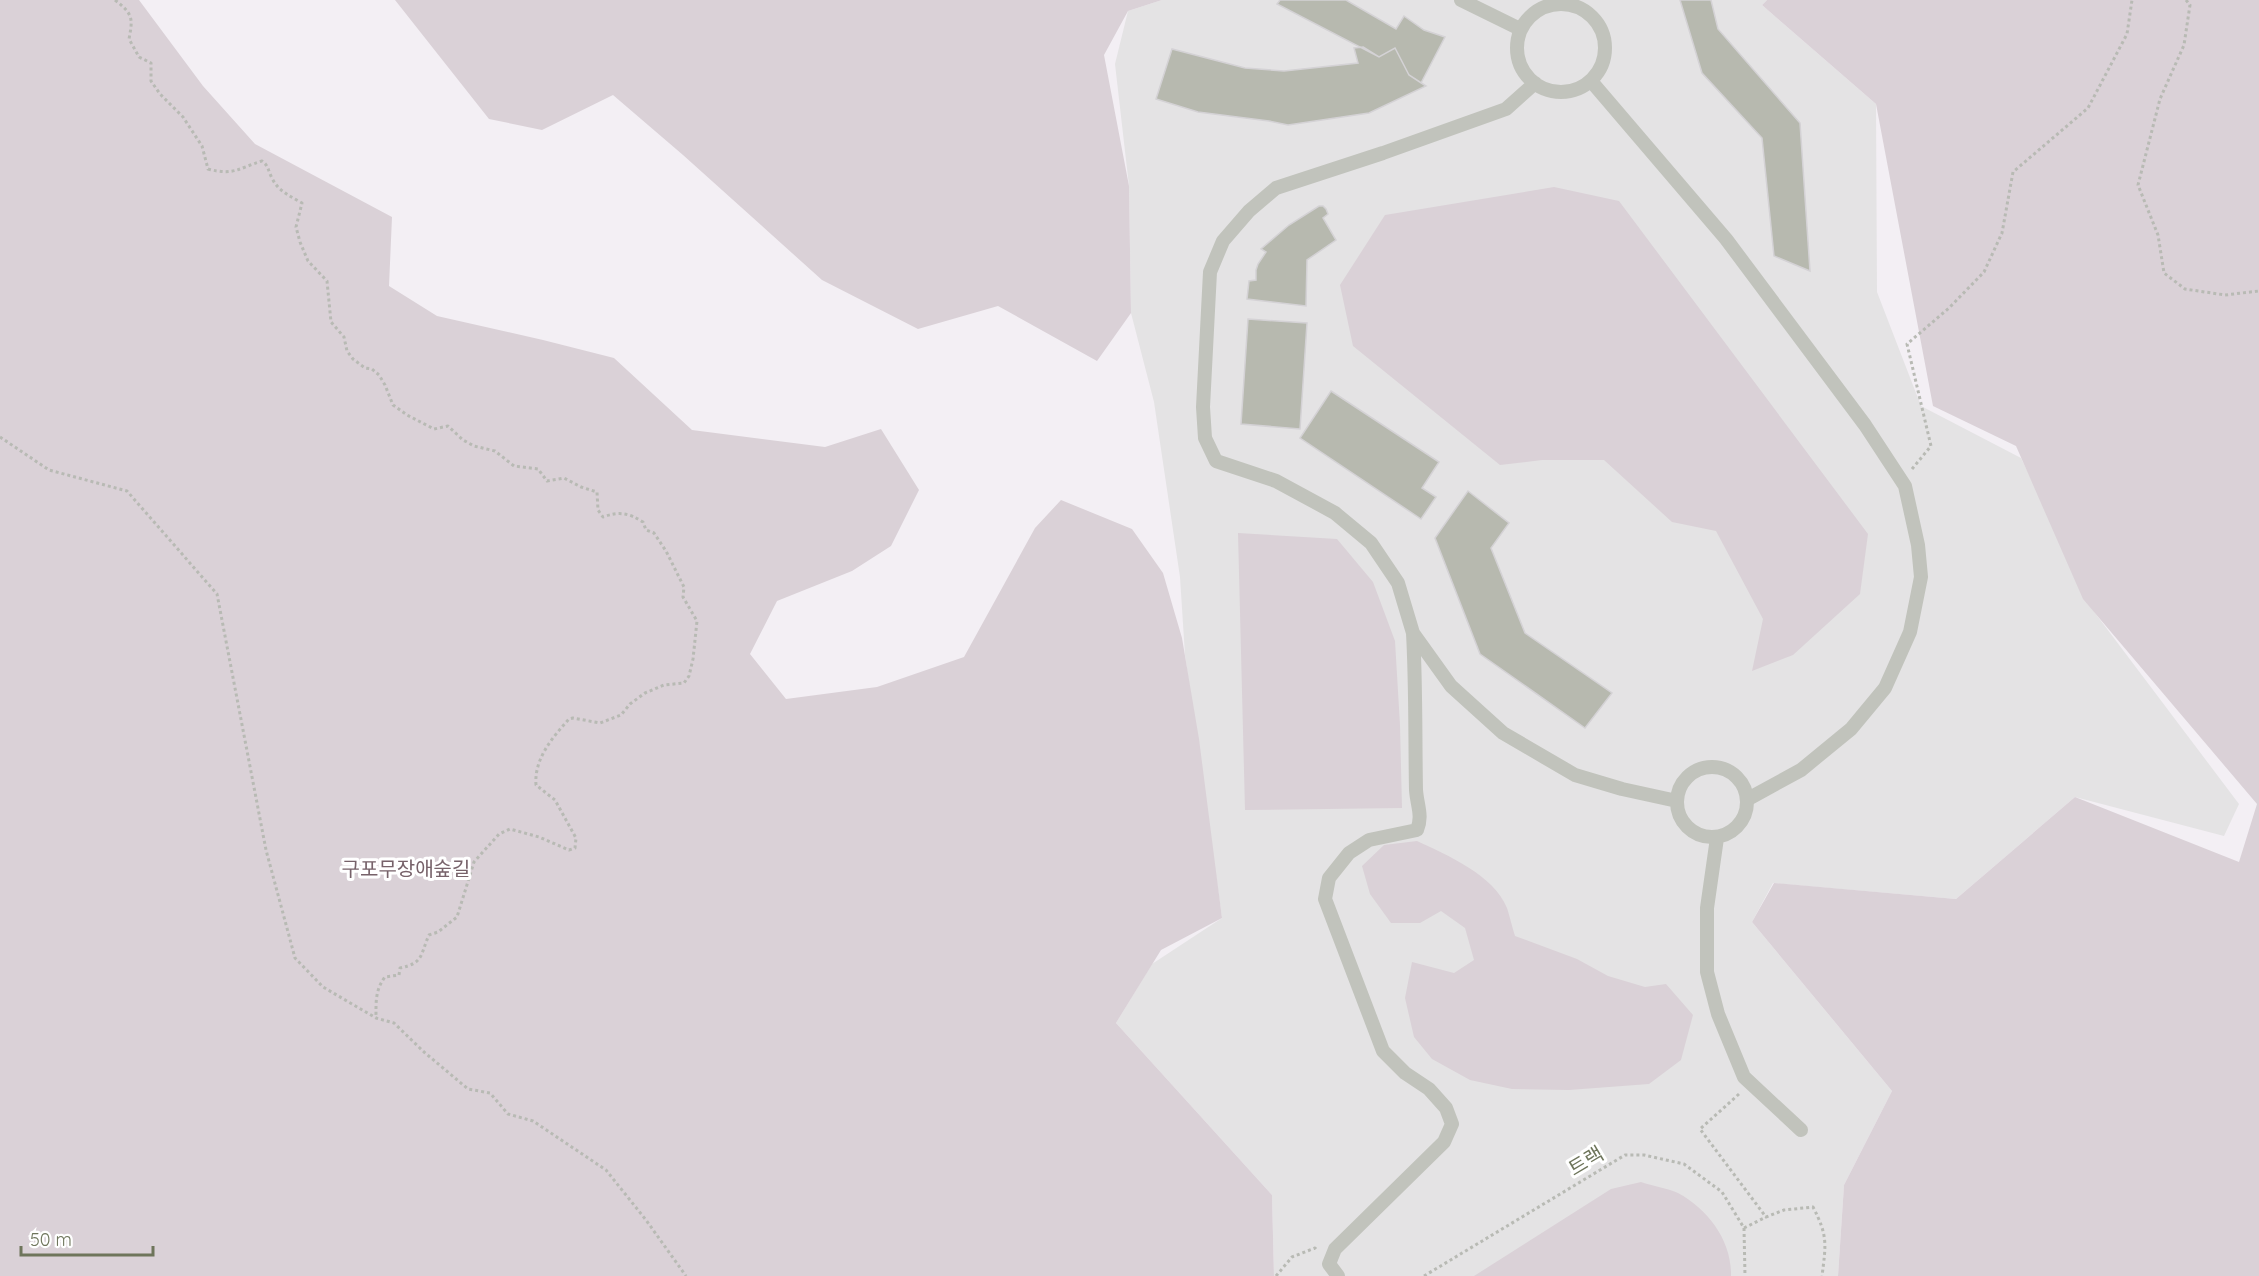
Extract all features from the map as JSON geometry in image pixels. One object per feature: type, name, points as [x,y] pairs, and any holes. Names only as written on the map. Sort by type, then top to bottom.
[{"type":"street","points":[[1461,0],[1520,28]]},
{"type":"street","points":[[1563,3],[1582,4],[1603,33],[1606,50],[1602,67],[1591,81],[1576,90],[1559,93],[1542,88],[1527,78],[1518,63],[1516,46],[1520,28],[1531,15],[1546,6],[1563,3]]},
{"type":"street","points":[[1591,81],[1726,239],[1865,425],[1905,486],[1918,545],[1921,577],[1910,632],[1885,688],[1851,729],[1801,770],[1748,799]]},
{"type":"street","points":[[1338,1276],[1329,1264],[1335,1249],[1444,1142],[1452,1124],[1446,1108],[1429,1089],[1405,1073],[1383,1051],[1325,898],[1329,878],[1349,853],[1369,840],[1417,830],[1421,820],[1416,793],[1417,694],[1413,633],[1398,583],[1371,543],[1335,513],[1276,481],[1216,461],[1205,438],[1203,407],[1210,272],[1223,241],[1249,211],[1276,188],[1506,109],[1534,83]]},
{"type":"street","points":[[1413,633],[1451,686],[1503,733],[1575,775],[1622,789],[1677,801]]},
{"type":"street","points":[[1708,767],[1722,768],[1734,775],[1743,785],[1748,799],[1747,812],[1740,825],[1730,834],[1717,838],[1703,836],[1690,830],[1681,820],[1677,801],[1684,780],[1695,771],[1708,767]]},
{"type":"street","points":[[1717,838],[1707,908],[1707,972],[1719,1014],[1744,1077],[1801,1130]]},
{"type":"path","points":[[115,0],[128,10],[132,21],[129,39],[139,57],[151,63],[151,81],[160,94],[183,117],[202,146],[208,169],[236,172],[245,166],[262,161],[268,165],[271,178],[280,190],[302,203],[296,227],[308,261],[327,281],[331,322],[344,338],[347,351],[353,359],[379,375],[386,385],[393,405],[434,429],[448,426],[463,440],[474,446],[495,451],[514,466],[538,469],[547,481],[564,478],[597,492],[598,510],[603,517],[614,513],[630,514],[644,522],[646,530],[654,533],[666,551],[684,587],[683,597],[697,621],[693,659],[689,676],[684,683],[664,684],[645,693],[630,704],[621,715],[600,723],[569,719],[540,757],[535,775],[536,785],[555,800],[576,838],[575,848],[568,850],[539,837],[510,829],[499,834],[474,862],[457,916],[438,932],[429,935],[422,958],[414,965],[400,968],[399,975],[385,977],[379,984],[376,997],[376,1018]]},
{"type":"path","points":[[1902,481],[1931,446],[1907,344],[1949,308],[1984,272],[2002,233],[2013,172],[2088,108],[2127,34],[2132,0]]},
{"type":"path","points":[[2186,0],[2190,5],[2184,45],[2160,99],[2138,185],[2158,236],[2164,273],[2186,289],[2225,295],[2259,291]]},
{"type":"path","points":[[0,436],[49,470],[127,491],[217,594],[266,850],[295,958],[323,987],[376,1018],[394,1023],[468,1089],[490,1093],[508,1114],[533,1121],[606,1170],[646,1220],[686,1276]]},
{"type":"path","points":[[1751,1083],[1700,1129],[1766,1217]]},
{"type":"path","name":"트랙","points":[[1424,1276],[1624,1155],[1644,1155],[1684,1164],[1722,1192],[1744,1228]]},
{"type":"path","points":[[1745,1276],[1744,1228],[1784,1210],[1813,1207],[1824,1228],[1826,1242],[1822,1276]]},
{"type":"path","points":[[1276,1276],[1292,1257],[1315,1248],[1329,1264]]},
{"type":"shaded area","points":[[1162,0],[1767,0],[1762,5],[1876,104],[1877,292],[1921,406],[2021,458],[2095,613],[2239,804],[2224,836],[2075,797],[1956,899],[1773,883],[1752,922],[1892,1091],[1844,1185],[1838,1276],[1274,1276],[1272,1195],[1116,1023],[1152,964],[1222,918],[1185,655],[1180,577],[1154,402],[1131,313],[1129,186],[1115,64],[1128,11]]},
{"type":"green space","name":"구포무장애숲길","points":[[0,0],[139,0],[203,86],[255,144],[392,217],[389,286],[437,316],[614,358],[692,430],[825,447],[881,429],[919,490],[891,546],[852,571],[777,601],[750,654],[786,699],[877,687],[964,657],[1035,528],[1061,500],[1132,529],[1163,573],[1182,638],[1199,739],[1222,918],[1161,950],[1116,1023],[1272,1195],[1274,1276],[0,1276]]},
{"type":"green space","points":[[395,0],[1162,0],[1128,11],[1104,55],[1129,186],[1131,313],[1097,361],[998,306],[918,329],[822,280],[613,95],[542,130],[489,119]]},
{"type":"green space","points":[[1767,0],[2259,0],[2259,1276],[1838,1276],[1844,1185],[1892,1091],[1752,922],[1774,883],[1956,899],[2075,797],[2239,862],[2257,804],[2083,599],[2016,446],[1933,406],[1876,104],[1762,5]]},
{"type":"green space","points":[[1554,187],[1619,201],[1868,534],[1860,594],[1793,655],[1752,671],[1763,619],[1716,531],[1672,522],[1604,460],[1542,460],[1500,465],[1353,346],[1340,285],[1385,215]]},
{"type":"green space","points":[[1238,533],[1337,539],[1373,582],[1395,641],[1402,808],[1245,810]]},
{"type":"green space","points":[[1417,841],[1468,867],[1492,886],[1501,896],[1507,908],[1515,936],[1577,959],[1608,976],[1645,987],[1666,984],[1693,1015],[1681,1060],[1649,1084],[1569,1090],[1512,1089],[1470,1080],[1432,1059],[1414,1037],[1405,998],[1412,962],[1454,973],[1474,960],[1465,928],[1441,911],[1420,923],[1391,923],[1370,894],[1362,866],[1384,845]]},
{"type":"green space","points":[[1641,1182],[1678,1193],[1708,1217],[1723,1239],[1731,1276],[1474,1276],[1611,1189]]},
{"type":"building","points":[[1280,0],[1346,0],[1396,29],[1404,16],[1424,30],[1445,37],[1421,83],[1409,75],[1395,48],[1379,57],[1277,4]]},
{"type":"building","points":[[1680,0],[1711,0],[1718,29],[1800,123],[1810,271],[1774,256],[1762,138],[1702,73]]},
{"type":"building","points":[[1363,47],[1379,57],[1395,48],[1409,75],[1426,86],[1369,113],[1288,125],[1198,112],[1156,99],[1172,49],[1245,68],[1284,71],[1358,63],[1354,48]]},
{"type":"building","points":[[1319,206],[1326,209],[1328,214],[1323,218],[1336,240],[1307,260],[1306,306],[1247,299],[1249,281],[1256,280],[1258,264],[1266,252],[1261,249],[1289,225]]},
{"type":"building","points":[[1248,319],[1307,323],[1300,429],[1241,424]]},
{"type":"building","points":[[1331,391],[1439,462],[1422,488],[1436,497],[1421,519],[1300,438]]},
{"type":"building","points":[[1468,491],[1509,523],[1491,548],[1525,633],[1612,693],[1585,728],[1480,654],[1435,538]]}]
